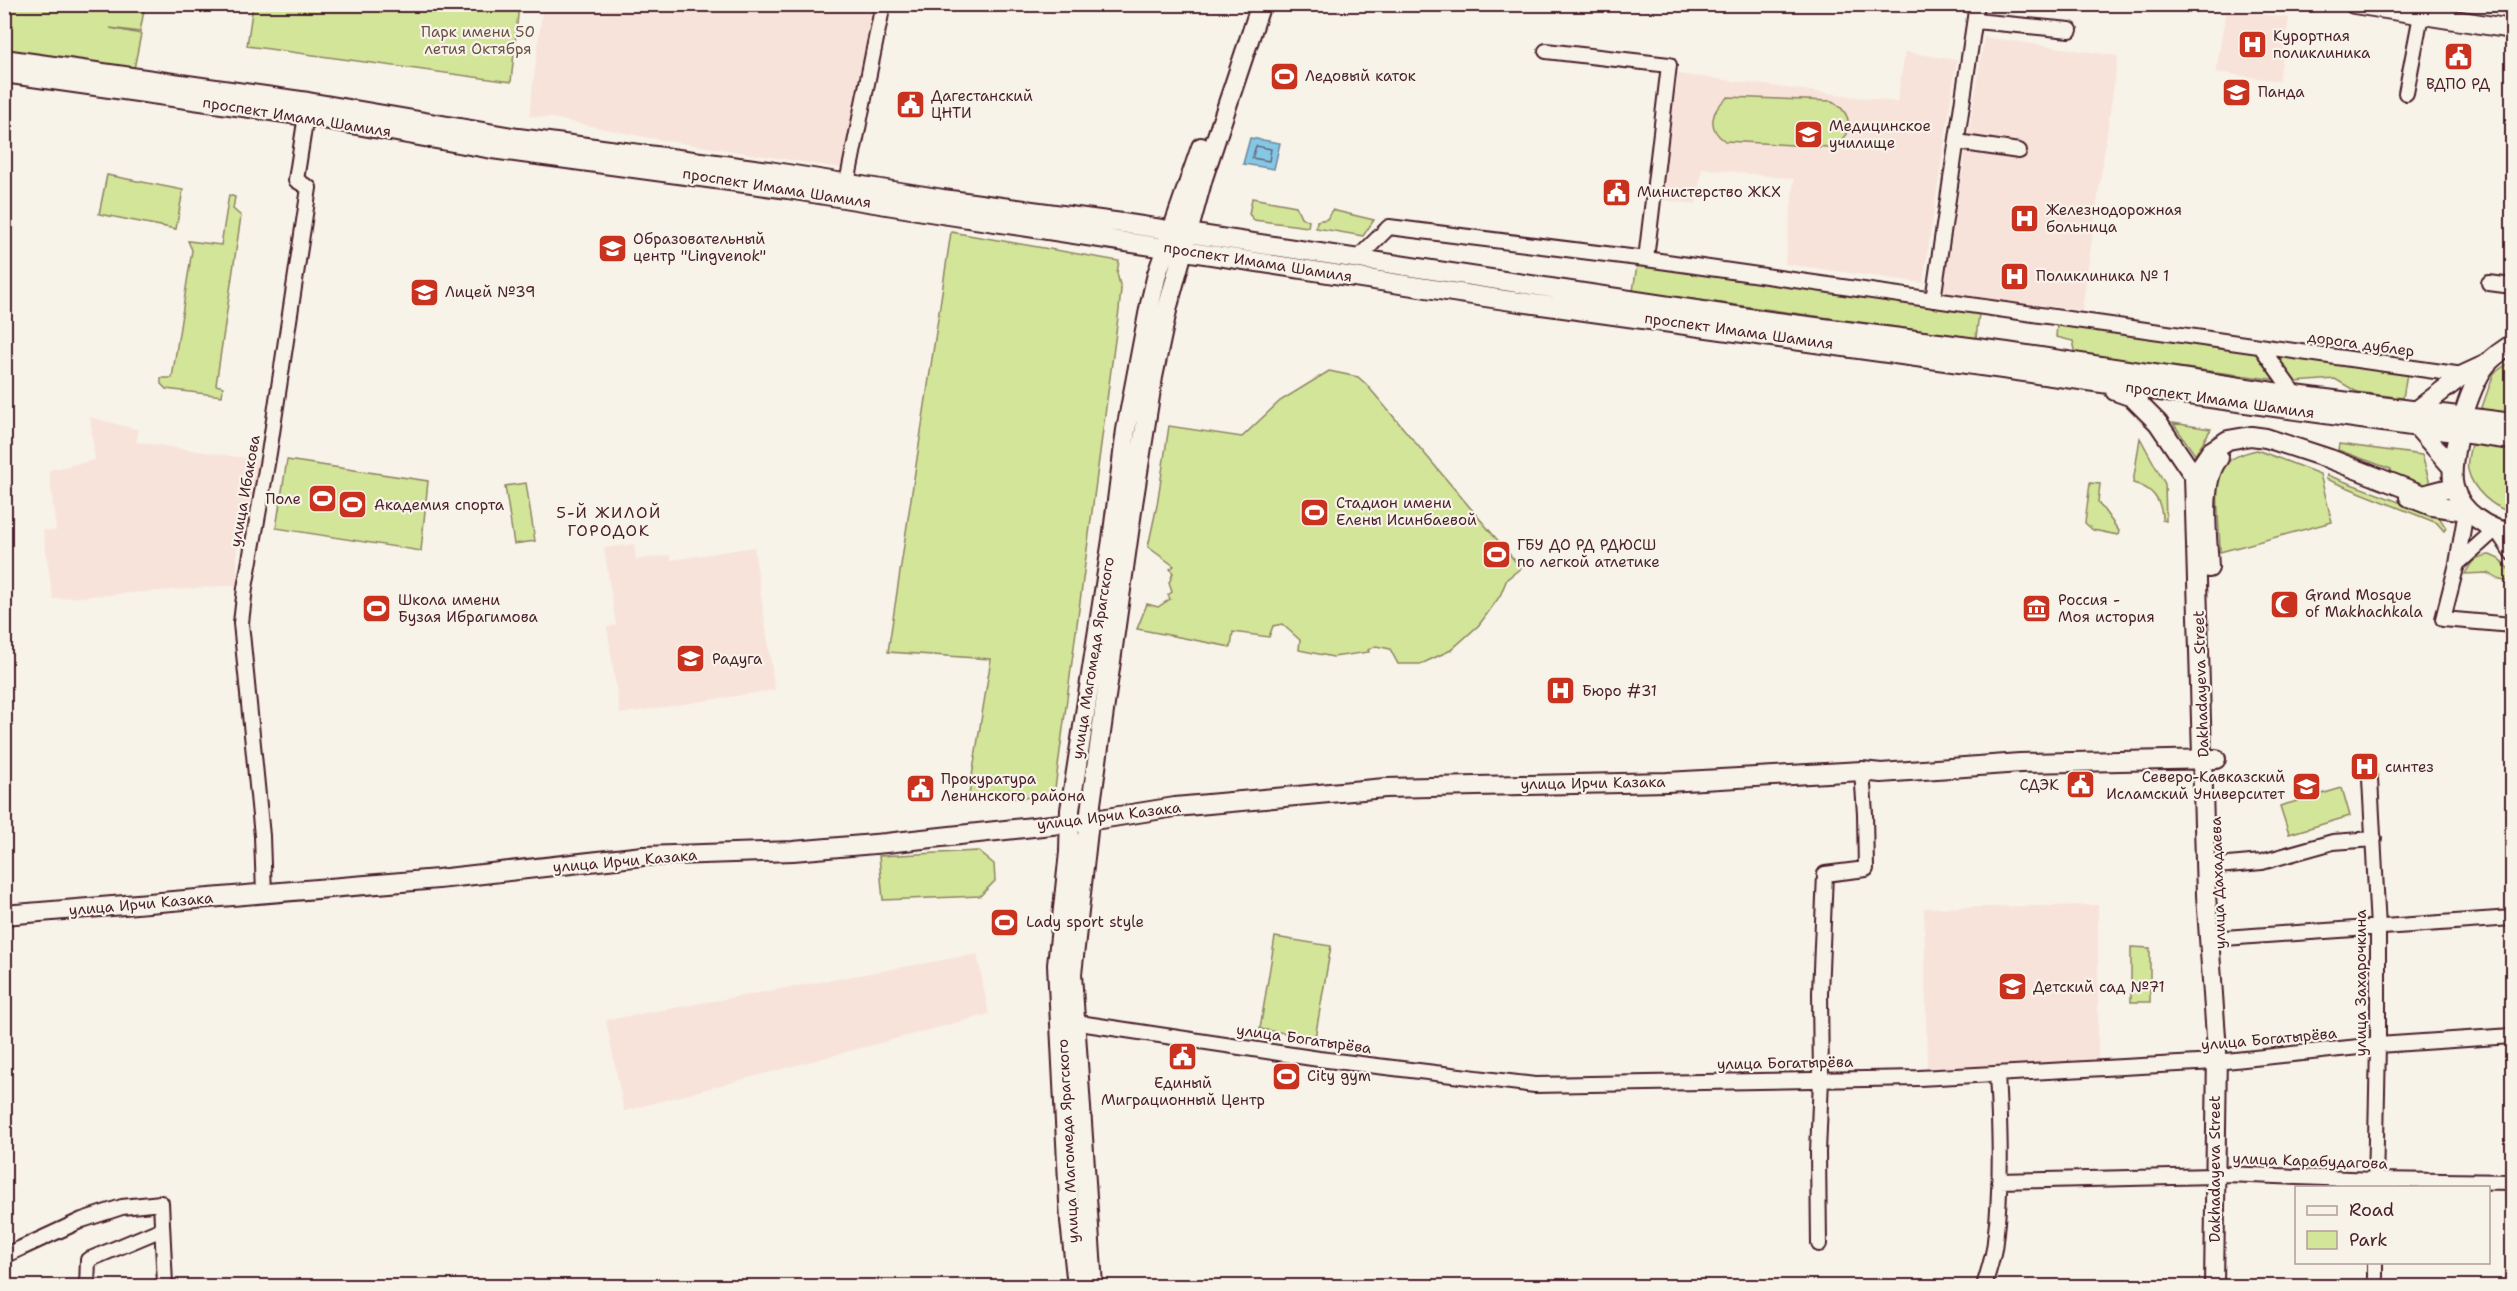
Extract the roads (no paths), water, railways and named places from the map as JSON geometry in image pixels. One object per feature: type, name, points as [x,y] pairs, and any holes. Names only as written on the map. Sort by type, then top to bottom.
[{"type":"main road","name":"улица Магомеда Ярагского","points":[[1093,1287],[1068,1021],[1057,965],[1077,758],[1095,651],[1126,430],[1150,304],[1203,178],[1261,4]]},
{"type":"main road","points":[[2354,4],[2512,29]]},
{"type":"main road","name":"проспект Имама Шамиля","points":[[4,58],[942,214],[1357,259],[1762,320],[2007,352],[2295,395],[2417,419]]},
{"type":"main road","name":"проспект Имама Шамиля","points":[[4,73],[307,109]]},
{"type":"main road","name":"проспект Имама Шамиля","points":[[517,145],[769,171],[848,183],[1505,300],[1717,328],[2088,382],[2462,425],[2512,423]]},
{"type":"main road","name":"улица Магомеда Ярагского","points":[[1077,1287],[1070,1221],[1068,1021],[1072,974],[1087,850],[1088,821],[1152,389],[1168,306],[1177,241]]},
{"type":"main road","points":[[2452,467],[2417,419],[2463,375],[2487,364],[2512,344]]},
{"type":"main road","points":[[2487,364],[2472,389],[2462,425],[2452,467],[2454,488],[2466,511],[2504,531]]},
{"type":"main road","points":[[2088,382],[2132,397],[2158,423],[2194,476],[2211,451],[2228,440],[2251,436],[2266,438],[2330,459],[2423,495],[2454,488]]},
{"type":"main road","name":"проспект Имама Шамиля","points":[[2462,425],[2512,441]]},
{"type":"main road","name":"улица Дахадаева","points":[[2227,1287],[2220,1175],[2221,1061],[2211,867],[2210,759],[2213,742],[2207,488],[2210,473],[2216,460],[2230,447],[2248,442],[2264,444],[2432,506],[2466,511]]},
{"type":"main road","name":"Dakhadayeva Street","points":[[2194,476],[2210,759]]},
{"type":"main road","name":"улица Ирчи Казака","points":[[4,915],[438,879],[643,856],[793,851],[1088,821],[1175,807],[1385,788],[1667,782],[1862,771],[1881,773],[2020,762],[2210,759]]},
{"type":"main road","name":"Dakhadayeva Street","points":[[2214,1287],[2220,1175]]},
{"type":"street","points":[[848,183],[883,4]]},
{"type":"street","points":[[1933,300],[1977,4]]},
{"type":"street","points":[[2406,93],[2421,15]]},
{"type":"street","points":[[1975,21],[2070,30]]},
{"type":"street","points":[[1546,51],[1669,65],[1646,259]]},
{"type":"street","name":"улица Ибакова","points":[[264,894],[262,836],[241,623],[309,188],[296,180],[307,109]]},
{"type":"street","points":[[1957,142],[2019,151]]},
{"type":"street","name":"дорога дублер","points":[[1357,259],[1389,227],[1646,259],[2463,375]]},
{"type":"street","points":[[2488,282],[2512,286]]},
{"type":"street","points":[[2258,346],[2295,395]]},
{"type":"street","points":[[2466,511],[2457,564],[2443,619],[2512,626]]},
{"type":"street","points":[[2457,564],[2504,531],[2512,553]]},
{"type":"street","points":[[1819,1244],[1820,993],[1825,874],[1866,869],[1862,771]]},
{"type":"street","name":"улица Захарочкина","points":[[2370,778],[2378,928],[2375,1184]]},
{"type":"street","points":[[2211,867],[2262,862],[2333,842],[2374,839]]},
{"type":"street","points":[[2215,938],[2512,918]]},
{"type":"street","name":"улица Богатырёва","points":[[1068,1021],[1320,1059],[1535,1085],[1919,1078],[2221,1061],[2378,1045],[2512,1036]]},
{"type":"street","points":[[1984,1287],[1995,1243],[1999,1181],[2000,1132],[1997,1074]]},
{"type":"street","name":"улица Карабудагова","points":[[1999,1181],[2220,1175],[2375,1184],[2512,1182]]},
{"type":"street","points":[[4,1256],[82,1220],[122,1207],[161,1203],[167,1287]]},
{"type":"street","points":[[87,1287],[88,1260],[162,1229]]},
{"type":"street","points":[[2375,1264],[2375,1287]]},
{"type":"water","points":[[1250,138],[1280,143],[1274,169],[1243,164]]},
{"type":"place","name":"Курортная поликлиника","points":[[2252,45]]},
{"type":"place","name":"ВДПО РД","points":[[2458,57]]},
{"type":"place","name":"Ледовый каток","points":[[1284,76]]},
{"type":"place","name":"Панда","points":[[2237,92]]},
{"type":"place","name":"Дагестанский ЦНТИ","points":[[910,105]]},
{"type":"place","name":"Медицинское училище","points":[[1808,135]]},
{"type":"place","name":"Министерство ЖКХ","points":[[1616,192]]},
{"type":"place","name":"Железнодорожная больница","points":[[2025,219]]},
{"type":"place","name":"Образовательный центр \"Lingvenok\"","points":[[612,248]]},
{"type":"place","name":"Поликлиника № 1","points":[[2015,276]]},
{"type":"place","name":"Лицей №39","points":[[424,292]]},
{"type":"place","name":"Поле","points":[[322,499]]},
{"type":"place","name":"Академия спорта","points":[[353,505]]},
{"type":"place","name":"Стадион имени Елены Исинбаевой","points":[[1315,512]]},
{"type":"place","name":"ГБУ ДО РД РДЮСШ по легкой атлетике","points":[[1496,554]]},
{"type":"place","name":"Grand Mosque of Makhachkala","points":[[2284,604]]},
{"type":"place","name":"Школа имени Бузая Ибрагимова","points":[[377,609]]},
{"type":"place","name":"Россия - Моя история","points":[[2037,609]]},
{"type":"place","name":"Радуга","points":[[691,659]]},
{"type":"place","name":"Бюро #31","points":[[1561,691]]},
{"type":"place","name":"синтез","points":[[2364,767]]},
{"type":"place","name":"СДЭК","points":[[2080,785]]},
{"type":"place","name":"Северо-Кавказский Исламский Университет","points":[[2306,786]]},
{"type":"place","name":"Прокуратура Ленинского района","points":[[920,788]]},
{"type":"place","name":"Lady sport style","points":[[1005,922]]},
{"type":"place","name":"Детский сад №71","points":[[2012,987]]},
{"type":"place","name":"Единый Миграционный Центр","points":[[1183,1056]]},
{"type":"place","name":"City gym","points":[[1286,1076]]},
{"type":"district","name":"5-Й ЖИЛОЙ ГОРОДОК","points":[[609,521]]},
{"type":"park label","name":"Парк имени 50 летия Октября","points":[[478,40]]}]
